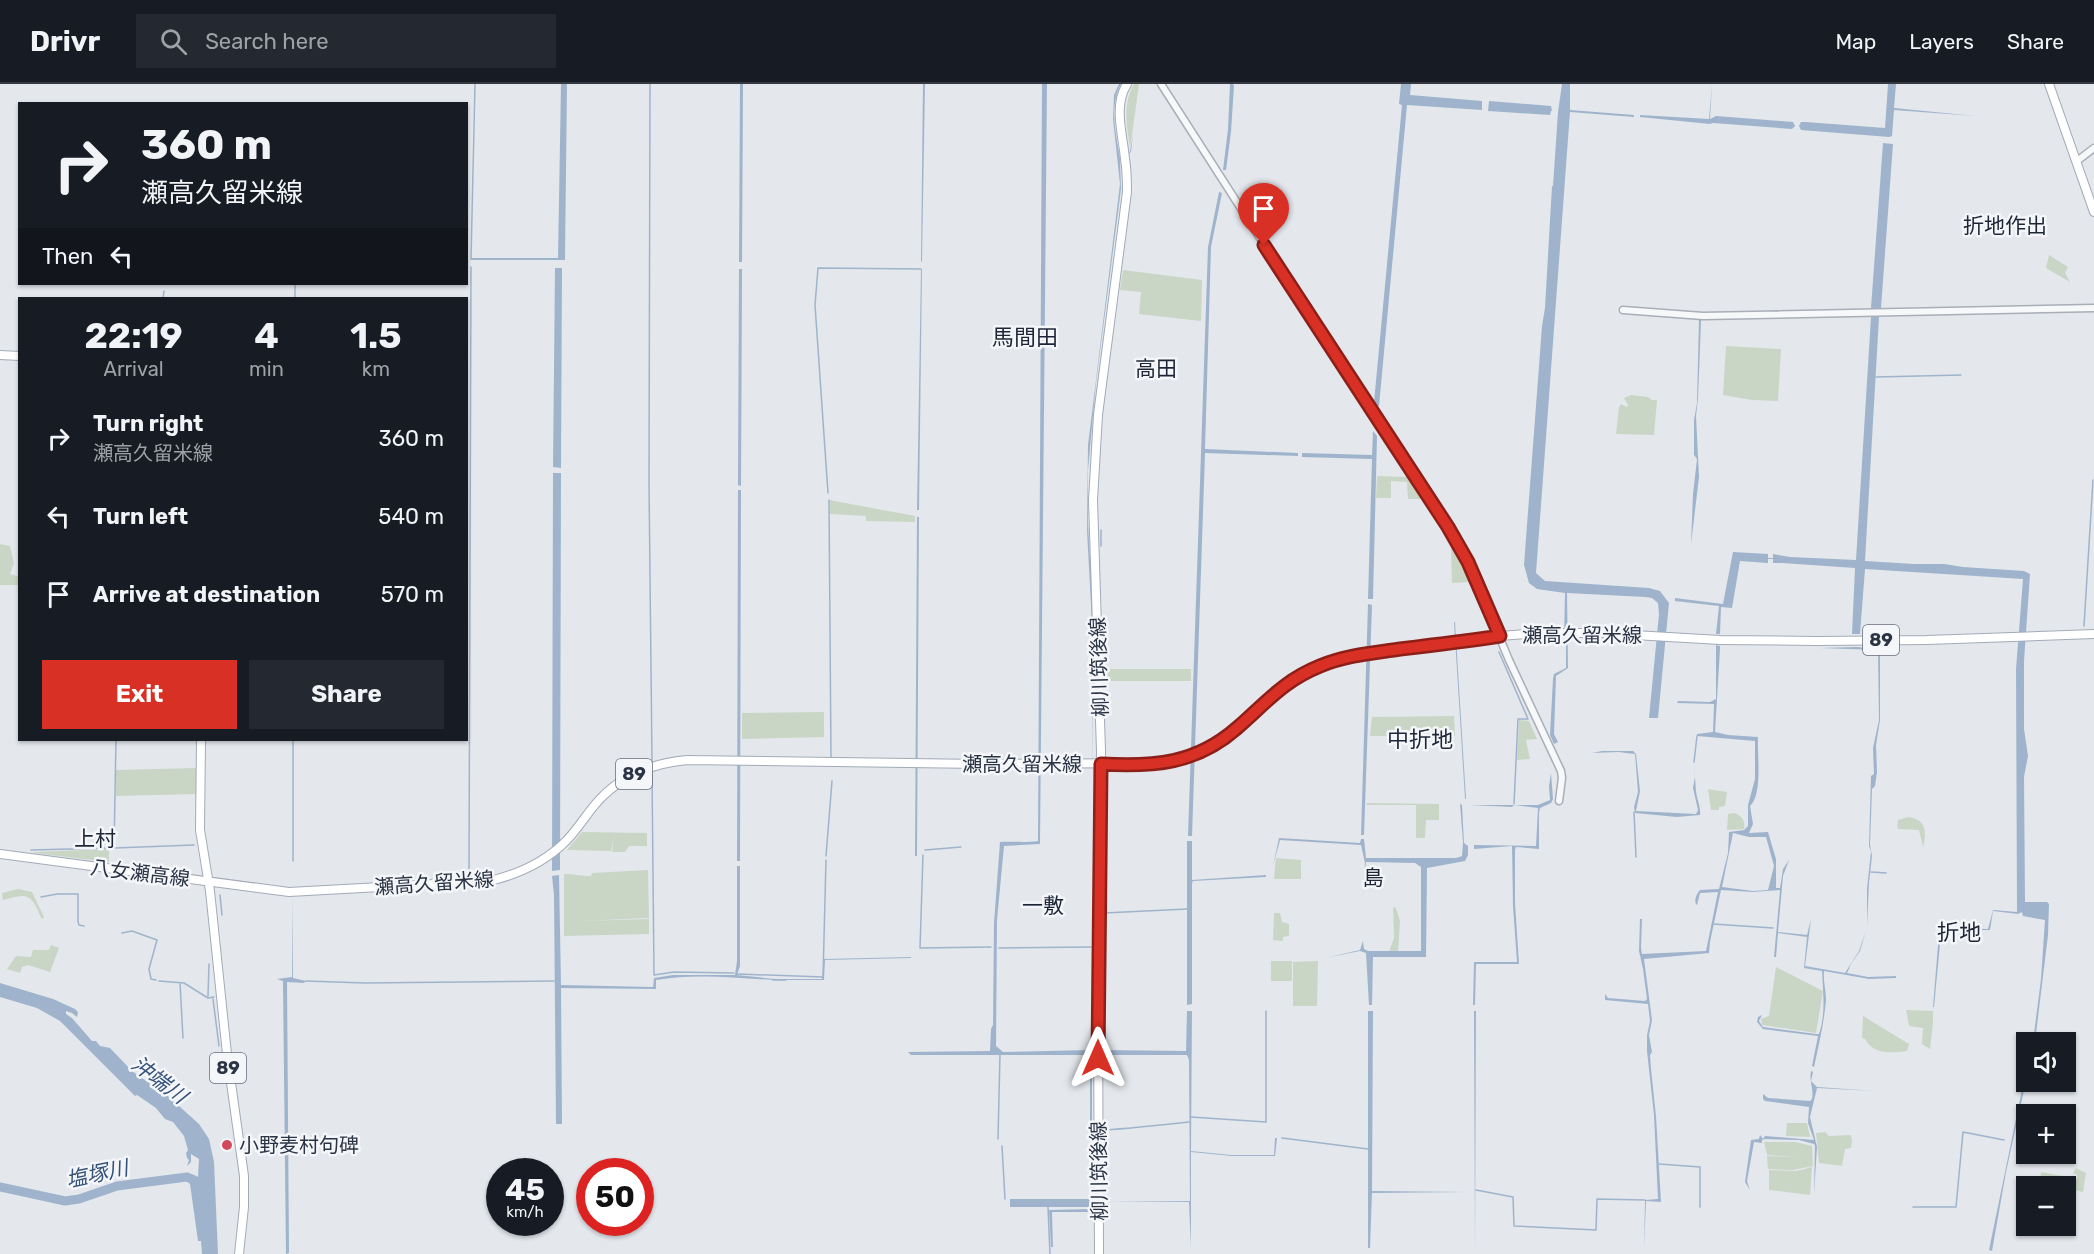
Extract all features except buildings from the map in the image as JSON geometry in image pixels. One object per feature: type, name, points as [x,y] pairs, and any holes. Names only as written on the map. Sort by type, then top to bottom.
[{"type":"main road","name":"柳川筑後線","points":[[1100,1254],[1093,508],[1098,415],[1127,192],[1126,160],[1120,115],[1120,102],[1126,84]]},
{"type":"main road","points":[[2049,84],[2094,212]]},
{"type":"main road","points":[[0,355],[18,356]]},
{"type":"main road","name":"瀬高久留米線","points":[[209,882],[290,892],[490,880],[511,876],[533,866],[561,846],[602,797],[619,782],[635,773],[671,762],[1156,764],[1193,757],[1222,740],[1286,683],[1324,664],[1369,653],[1500,636],[1572,632],[1720,640],[1916,640],[2094,634]]},
{"type":"main road","name":"89","points":[[201,741],[200,830],[209,882],[228,1066],[243,1165],[244,1207],[239,1254]]},
{"type":"main road","name":"八女瀬高線","points":[[0,854],[209,882]]},
{"type":"street","points":[[1161,84],[1448,527],[1468,562],[1561,771],[1559,801]]},
{"type":"street","points":[[2077,161],[2094,148]]},
{"type":"street","points":[[1623,310],[1703,316],[2094,308]]},
{"type":"green space","points":[[1134,84],[1139,84],[1130,149],[1127,108]]},
{"type":"green space","points":[[2049,255],[2068,267],[2065,273],[2070,282],[2046,268]]},
{"type":"green space","points":[[1123,270],[1202,280],[1201,321],[1139,314],[1141,292],[1120,290]]},
{"type":"green space","points":[[1726,346],[1781,349],[1778,401],[1752,400],[1723,395]]},
{"type":"green space","points":[[1631,395],[1657,400],[1654,435],[1616,434],[1619,407],[1621,404],[1627,407],[1624,398]]},
{"type":"green space","points":[[1377,476],[1408,477],[1421,499],[1408,499],[1407,482],[1391,481],[1391,498],[1376,498]]},
{"type":"green space","points":[[829,500],[915,516],[915,522],[866,521],[866,516],[830,514]]},
{"type":"green space","points":[[0,544],[10,546],[14,563],[10,574],[18,576],[18,585],[0,585]]},
{"type":"green space","points":[[1451,546],[1470,582],[1452,583]]},
{"type":"green space","points":[[1105,669],[1191,669],[1191,681],[1106,681]]},
{"type":"green space","points":[[824,712],[824,737],[742,739],[742,713]]},
{"type":"green space","points":[[1454,716],[1455,736],[1370,736],[1372,717]]},
{"type":"green space","points":[[1519,720],[1529,721],[1537,739],[1526,740],[1530,759],[1517,760]]},
{"type":"green space","points":[[198,768],[197,794],[116,796],[116,770]]},
{"type":"green space","points":[[1708,789],[1727,792],[1725,806],[1719,807],[1719,810],[1711,810]]},
{"type":"green space","points":[[1367,803],[1439,804],[1439,820],[1426,820],[1425,838],[1416,838],[1416,805],[1366,805]]},
{"type":"green space","points":[[1734,813],[1743,819],[1744,829],[1727,830],[1728,814]]},
{"type":"green space","points":[[1915,818],[1924,827],[1923,847],[1919,830],[1898,829],[1897,827],[1898,820]]},
{"type":"green space","points":[[582,832],[647,833],[647,846],[629,846],[625,852],[612,852],[614,835],[611,851],[567,850]]},
{"type":"green space","points":[[109,849],[109,862],[34,853],[34,852]]},
{"type":"green space","points":[[1276,858],[1301,860],[1301,879],[1274,879]]},
{"type":"green space","points":[[648,870],[649,918],[580,921],[649,919],[649,934],[564,936],[564,874],[591,876],[592,873]]},
{"type":"green space","points":[[18,889],[32,892],[44,917],[42,919],[32,900],[25,896],[3,900],[2,893]]},
{"type":"green space","points":[[1393,907],[1396,908],[1400,921],[1398,952],[1389,952],[1394,938]]},
{"type":"green space","points":[[1274,913],[1280,913],[1282,922],[1289,924],[1289,936],[1283,937],[1283,941],[1273,940]]},
{"type":"green space","points":[[51,945],[59,948],[50,972],[28,965],[22,967],[20,973],[7,969],[16,956],[31,957],[33,950],[49,950]]},
{"type":"green space","points":[[1271,961],[1292,961],[1292,981],[1271,981]]},
{"type":"green space","points":[[1318,961],[1317,1006],[1293,1006],[1293,962]]},
{"type":"green space","points":[[1776,967],[1823,991],[1816,1033],[1762,1025],[1761,1019],[1769,1016]]},
{"type":"green space","points":[[1906,1010],[1933,1011],[1930,1049],[1922,1044],[1923,1028],[1909,1026]]},
{"type":"green space","points":[[1863,1016],[1909,1044],[1907,1051],[1889,1052],[1873,1048],[1862,1038]]},
{"type":"green space","points":[[1787,1123],[1807,1123],[1810,1137],[1786,1136]]},
{"type":"green space","points":[[1825,1132],[1829,1136],[1851,1135],[1851,1148],[1845,1149],[1842,1166],[1819,1163],[1816,1133]]},
{"type":"green space","points":[[1764,1142],[1795,1142],[1812,1146],[1813,1166],[1793,1170],[1768,1169],[1767,1156],[1796,1157],[1767,1155]]},
{"type":"green space","points":[[1812,1167],[1810,1195],[1769,1190],[1769,1170],[1797,1171]]},
{"type":"green space","points":[[2076,1168],[2086,1173],[2083,1192],[2076,1190],[2077,1175],[2073,1173]]},
{"type":"green space","points":[[2041,1172],[2062,1176],[2041,1176]]},
{"type":"water","points":[[561,84],[567,84],[565,260],[470,260],[471,258],[558,258]]},
{"type":"water","points":[[740,84],[743,84],[742,262],[739,262]]},
{"type":"water","points":[[923,84],[925,84],[921,262]]},
{"type":"water","points":[[1042,84],[1047,84],[1040,844],[1004,846],[997,920],[996,1046],[1003,1052],[1090,1050],[1090,1055],[911,1055],[908,1052],[990,1051],[993,1025],[994,923],[1000,842],[1038,841]]},
{"type":"water","points":[[1121,84],[1114,111],[1120,158],[1130,152],[1133,134],[1131,152],[1120,160],[1121,189],[1096,383],[1088,470],[1088,523],[1094,632],[1092,778],[1093,642],[1087,531],[1088,445],[1120,184],[1113,119],[1114,95]]},
{"type":"water","points":[[1230,84],[1234,86],[1231,132],[1226,170],[1223,170],[1228,129]]},
{"type":"water","points":[[1401,84],[1411,84],[1410,95],[1482,101],[1482,110],[1407,105],[1379,406],[1375,406],[1402,105],[1399,104]]},
{"type":"water","points":[[1562,84],[1570,84],[1570,110],[1634,115],[1634,117],[1570,112],[1536,573],[1545,581],[1649,588],[1660,591],[1669,603],[1658,718],[1649,718],[1659,614],[1658,603],[1652,598],[1645,597],[1567,593],[1568,668],[1556,676],[1554,734],[1558,742],[1554,744],[1550,735],[1553,679],[1554,674],[1566,668],[1565,593],[1537,589],[1529,583],[1524,565],[1545,308],[1552,186]]},
{"type":"water","points":[[1712,84],[1710,119],[1716,116],[1793,122],[1795,126],[1792,129],[1640,117],[1640,115],[1709,119]]},
{"type":"water","points":[[1888,84],[1896,84],[1894,108],[1975,116],[1894,110],[1892,136],[1889,137],[1801,130],[1799,126],[1801,122],[1806,122],[1885,128]]},
{"type":"water","points":[[1489,101],[1551,106],[1552,111],[1550,115],[1488,111]]},
{"type":"water","points":[[1883,143],[1893,144],[1881,308],[1877,309],[1876,316],[1879,317],[1865,561],[1944,564],[2024,571],[2030,574],[2024,661],[2024,729],[2028,756],[2024,777],[2025,902],[2047,902],[2049,904],[2048,935],[2036,1032],[2034,1032],[2045,920],[2023,916],[2022,912],[2018,914],[1993,911],[1990,930],[1943,930],[1933,1007],[1938,945],[1942,928],[1988,929],[1993,910],[2017,912],[2016,669],[2023,579],[1865,569],[1860,634],[1852,634],[1855,568],[1773,563],[1773,559],[1768,559],[1768,563],[1740,561],[1732,608],[1721,607],[1720,634],[1716,634],[1719,606],[1675,601],[1675,598],[1723,604],[1733,552],[1768,554],[1768,558],[1773,558],[1773,554],[1856,560],[1871,317],[1874,316],[1875,309],[1871,308]]},
{"type":"water","points":[[1219,192],[1222,193],[1211,247],[1205,449],[1298,453],[1298,456],[1205,453],[1192,836],[1188,836],[1208,247]]},
{"type":"water","points":[[555,268],[562,268],[561,468],[553,467]]},
{"type":"water","points":[[739,269],[742,269],[741,486],[738,485]]},
{"type":"water","points":[[921,269],[919,510],[917,510]]},
{"type":"water","points":[[1699,319],[1701,322],[1698,399],[1696,416],[1699,477],[1691,544],[1697,459],[1694,455],[1694,420],[1697,403]]},
{"type":"water","points":[[1373,431],[1377,436],[1373,599],[1368,599],[1372,459],[1302,457],[1302,453],[1372,455]]},
{"type":"water","points":[[553,473],[561,473],[560,870],[552,871]]},
{"type":"water","points":[[738,490],[741,490],[740,861],[737,861]]},
{"type":"water","points":[[917,517],[919,517],[917,856],[915,856]]},
{"type":"water","points":[[1368,604],[1372,605],[1364,835],[1361,835]]},
{"type":"water","points":[[1455,622],[1466,799],[1465,799]]},
{"type":"water","points":[[1716,645],[1720,646],[1720,649],[1715,732],[1758,737],[1758,783],[1757,792],[1750,806],[1753,824],[1749,833],[1768,832],[1776,859],[1776,888],[1780,888],[1783,869],[1789,860],[1783,876],[1778,932],[1807,935],[1811,919],[1805,966],[1845,973],[1859,951],[1866,931],[1860,951],[1847,973],[1868,977],[1896,976],[1896,978],[1869,979],[1824,971],[1826,1000],[1821,1033],[1814,1067],[1812,1066],[1818,1036],[1763,1029],[1757,1022],[1758,1017],[1762,1015],[1759,1021],[1763,1027],[1819,1034],[1823,1019],[1822,971],[1804,968],[1807,937],[1778,933],[1776,957],[1774,957],[1780,890],[1753,892],[1721,890],[1709,953],[1644,959],[1652,1020],[1649,1035],[1661,1202],[1646,1201],[1644,1249],[1645,1200],[1658,1199],[1654,1115],[1647,1051],[1650,1021],[1648,1004],[1605,1000],[1605,994],[1608,998],[1645,1001],[1647,999],[1639,951],[1640,919],[1642,919],[1642,954],[1706,951],[1718,892],[1700,893],[1697,905],[1696,898],[1700,890],[1719,889],[1728,853],[1729,832],[1744,830],[1748,826],[1748,805],[1755,779],[1755,741],[1697,736],[1697,734],[1713,732],[1714,704],[1677,703],[1678,701],[1710,702],[1716,699]],"holes":[[[1733,833],[1749,837],[1766,837],[1774,866],[1768,890],[1753,891],[1722,887]]]},
{"type":"water","points":[[1820,648],[1880,649],[1880,720],[1876,745],[1877,772],[1875,786],[1872,789],[1870,844],[1872,856],[1867,926],[1867,889],[1871,851],[1869,846],[1871,776],[1874,774],[1873,748],[1879,720],[1878,650]]},
{"type":"water","points":[[1633,751],[1636,754],[1640,791],[1636,811],[1696,814],[1698,810],[1693,788],[1694,762],[1700,815],[1677,817],[1635,813],[1634,807],[1638,792],[1635,754],[1592,753]]},
{"type":"water","points":[[1551,773],[1553,799],[1551,803],[1540,808],[1539,849],[1516,847],[1515,850],[1515,903],[1519,964],[1476,964],[1475,1005],[1473,1005],[1474,962],[1517,962],[1512,846],[1474,849],[1474,845],[1536,846],[1538,808],[1514,805],[1538,805],[1550,800]]},
{"type":"water","points":[[1460,804],[1462,805],[1464,843],[1468,846],[1465,861],[1427,868],[1426,957],[1373,957],[1372,1005],[1369,1005],[1366,953],[1360,951],[1325,958],[1360,950],[1363,941],[1364,949],[1368,951],[1421,951],[1421,867],[1415,863],[1366,862],[1363,895],[1365,863],[1361,845],[1280,840],[1273,866],[1279,838],[1360,843],[1361,839],[1364,839],[1366,858],[1456,858],[1462,856]]},
{"type":"water","points":[[1469,805],[1514,805],[1512,807]]},
{"type":"water","points":[[1187,841],[1192,841],[1192,880],[1266,875],[1266,877],[1193,881],[1192,1004],[1187,1005]]},
{"type":"water","points":[[737,866],[740,866],[740,966],[737,975],[775,979],[822,979],[824,959],[911,958],[825,960],[824,980],[773,980],[685,977],[656,980],[656,989],[561,988],[562,1124],[556,1124],[552,876],[559,875],[561,985],[653,987],[654,978],[673,975],[735,975]]},
{"type":"water","points":[[292,898],[293,978],[306,981],[304,983],[287,982],[289,1253],[286,1254],[283,981],[277,979],[292,977]]},
{"type":"water","name":"沖端川","points":[[0,983],[53,999],[75,1009],[78,1012],[77,1017],[66,1011],[66,1014],[92,1041],[110,1048],[132,1071],[169,1097],[199,1124],[209,1139],[214,1162],[218,1254],[202,1254],[190,1184],[185,1179],[185,1174],[198,1177],[199,1159],[191,1154],[191,1162],[187,1166],[189,1160],[186,1153],[188,1150],[184,1136],[173,1122],[165,1119],[156,1108],[137,1095],[135,1096],[60,1021],[37,1008],[0,997]]},
{"type":"water","points":[[1187,1011],[1192,1011],[1191,1151],[1231,1155],[1274,1155],[1275,1138],[1277,1138],[1275,1156],[1232,1156],[1191,1152],[1191,1248],[1189,1202],[1105,1201],[1190,1201],[1189,1060],[1187,1055],[1103,1055],[1103,1050],[1186,1051]]},
{"type":"water","points":[[1368,1011],[1373,1011],[1372,1191],[1468,1192],[1372,1193],[1370,1248],[1368,1248]]},
{"type":"water","points":[[1474,1011],[1476,1011],[1475,1248]]},
{"type":"water","points":[[1092,1050],[1092,1130],[1106,1130],[1092,1132],[1094,1212],[1052,1212],[1053,1247],[1051,1247],[1049,1210],[1092,1209],[1090,1059]]},
{"type":"water","points":[[1811,1081],[1817,1087],[1875,1091],[1817,1088],[1810,1117],[1817,1147],[1814,1194],[1815,1146],[1799,1140],[1765,1139],[1762,1143],[1754,1142],[1747,1181],[1750,1190],[1745,1182],[1751,1140],[1759,1139],[1760,1135],[1763,1139],[1765,1136],[1814,1140],[1808,1123],[1809,1107],[1765,1101],[1763,1094],[1768,1098],[1810,1101],[1812,1099]]},
{"type":"water","points":[[2021,1092],[2024,1092],[2021,1104],[2019,1104]]},
{"type":"water","points":[[2016,1119],[1992,1251],[1989,1250]]},
{"type":"water","points":[[1010,1199],[1090,1199],[1091,1204],[1090,1207],[1010,1207]]},
{"type":"waterway","points":[[471,258],[475,84]]},
{"type":"waterway","points":[[650,84],[649,482],[652,762]]},
{"type":"waterway","points":[[469,876],[471,267]]},
{"type":"waterway","points":[[828,493],[815,305],[818,268],[921,269]]},
{"type":"waterway","points":[[295,285],[295,297]]},
{"type":"waterway","points":[[163,297],[164,291]]},
{"type":"waterway","points":[[1876,377],[1961,375]]},
{"type":"waterway","points":[[2084,626],[2093,480]]},
{"type":"waterway","points":[[829,500],[831,758]]},
{"type":"waterway","points":[[1101,530],[1101,546]]},
{"type":"waterway","points":[[1499,652],[1528,719],[1518,719],[1514,804]]},
{"type":"waterway","points":[[1694,762],[1697,736]]},
{"type":"waterway","points":[[116,741],[114,848],[194,845]]},
{"type":"waterway","points":[[293,741],[293,861]]},
{"type":"waterway","points":[[652,774],[654,975],[674,972],[734,973]]},
{"type":"waterway","points":[[826,856],[832,781]]},
{"type":"waterway","points":[[1634,812],[1636,857]]},
{"type":"waterway","points":[[925,850],[961,847]]},
{"type":"waterway","points":[[31,850],[110,848]]},
{"type":"waterway","points":[[923,855],[920,948],[991,947]]},
{"type":"waterway","points":[[737,974],[823,977],[826,860]]},
{"type":"waterway","points":[[1871,872],[1886,873]]},
{"type":"waterway","points":[[41,897],[78,894],[78,922],[79,925],[84,926]]},
{"type":"waterway","points":[[220,895],[222,915]]},
{"type":"waterway","points":[[1103,1006],[1104,913],[1187,909]]},
{"type":"waterway","points":[[1713,924],[1773,928]]},
{"type":"waterway","points":[[122,933],[132,931],[157,940],[149,969],[151,979],[156,980]]},
{"type":"waterway","points":[[999,948],[1091,947]]},
{"type":"waterway","points":[[208,996],[209,964]]},
{"type":"waterway","points":[[773,980],[786,980]]},
{"type":"waterway","points":[[159,981],[184,983],[208,998],[214,997]]},
{"type":"waterway","points":[[306,981],[365,983],[554,981]]},
{"type":"waterway","points":[[180,983],[183,1038]]},
{"type":"waterway","points":[[213,999],[219,1046]]},
{"type":"waterway","points":[[1103,1010],[1103,1049]]},
{"type":"waterway","points":[[1191,1117],[1266,1122],[1266,1011]]},
{"type":"waterway","points":[[998,1139],[1000,1054]]},
{"type":"waterway","points":[[1105,1130],[1189,1122]]},
{"type":"waterway","points":[[1913,1207],[1956,1207],[1963,1132],[2004,1140]]},
{"type":"waterway","points":[[1282,1138],[1368,1149]]},
{"type":"waterway","points":[[1002,1146],[1005,1199]]},
{"type":"waterway","points":[[1659,1164],[1700,1167],[1700,1207]]},
{"type":"waterway","name":"塩塚川","points":[[0,1187],[65,1201],[79,1199],[117,1186],[187,1177],[194,1180]]},
{"type":"waterway","points":[[1476,1190],[1513,1197],[1514,1226],[1596,1230],[1597,1199],[1645,1200]]},
{"type":"waterway","points":[[1048,1207],[1050,1254]]},
{"type":"place","name":"小野麦村句碑","points":[[227,1145]]},
{"type":"district","name":"折地作出","points":[[2005,226]]},
{"type":"district","name":"馬間田","points":[[1025,337]]},
{"type":"district","name":"高田","points":[[1156,369]]},
{"type":"district","name":"中折地","points":[[1420,739]]},
{"type":"district","name":"上村","points":[[95,839]]},
{"type":"district","name":"島","points":[[1373,878]]},
{"type":"district","name":"一敷","points":[[1043,906]]},
{"type":"district","name":"折地","points":[[1959,932]]},
{"type":"route","points":[[1098,1058],[1101,764],[1170,763],[1196,755],[1222,740],[1286,683],[1324,664],[1372,653],[1500,636],[1480,586],[1448,527],[1264,245]]}]
